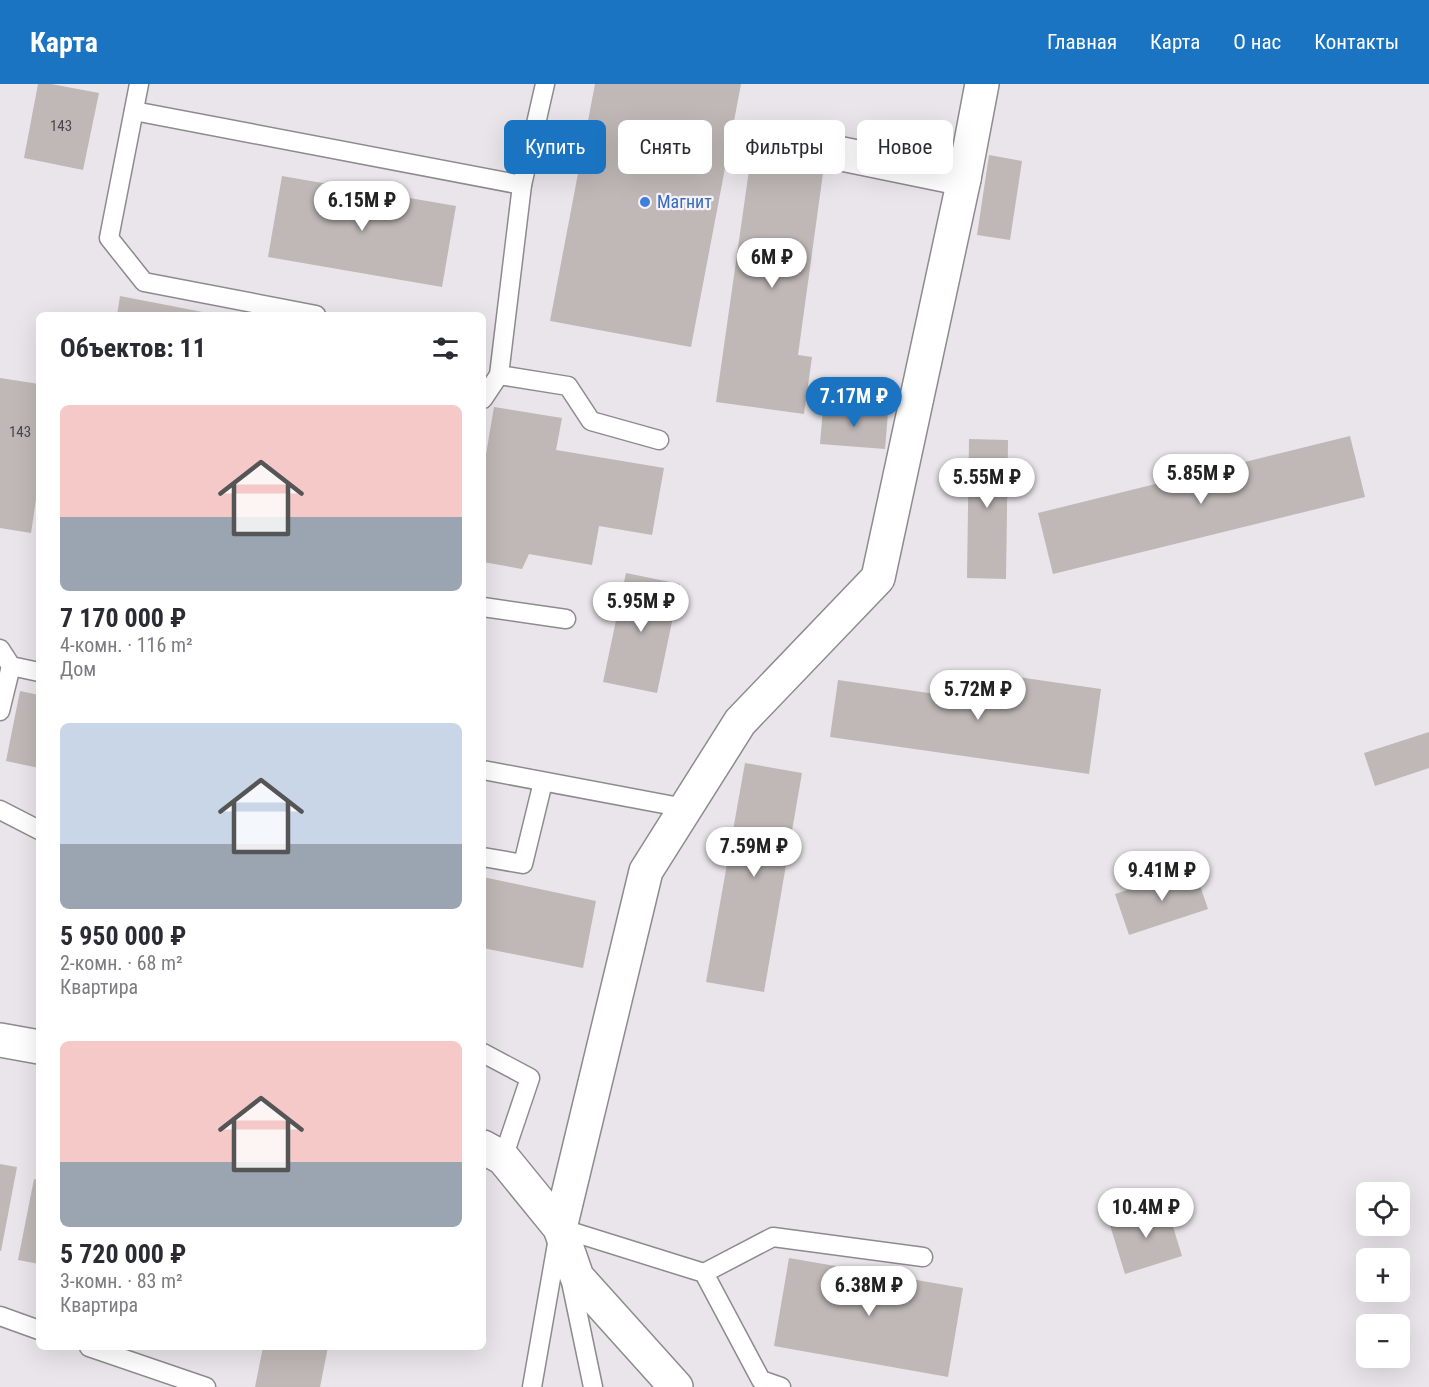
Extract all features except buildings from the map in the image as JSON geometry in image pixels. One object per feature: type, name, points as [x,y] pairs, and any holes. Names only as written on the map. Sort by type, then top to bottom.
[{"type":"street","points":[[560,1228],[646,871],[740,722],[878,578],[964,179],[982,84]]},
{"type":"street","points":[[845,155],[964,179]]},
{"type":"street","points":[[0,1040],[36,1046]]},
{"type":"street","points":[[493,1152],[560,1228],[577,1277],[676,1387]]},
{"type":"lane","points":[[139,84],[109,238],[144,282],[300,312]]},
{"type":"lane","points":[[486,394],[499,375],[522,185],[545,84]]},
{"type":"lane","points":[[134,111],[522,185]]},
{"type":"lane","points":[[499,375],[568,386],[591,421],[659,440]]},
{"type":"lane","points":[[486,607],[566,619]]},
{"type":"lane","points":[[0,649],[11,666],[36,671]]},
{"type":"lane","points":[[0,711],[11,666]]},
{"type":"lane","points":[[486,771],[685,808]]},
{"type":"lane","points":[[486,858],[523,864],[543,782]]},
{"type":"lane","points":[[0,810],[36,828]]},
{"type":"lane","points":[[486,1055],[530,1078],[493,1152]]},
{"type":"lane","points":[[560,1228],[704,1273],[761,1380],[782,1387]]},
{"type":"lane","points":[[532,1387],[560,1228]]},
{"type":"lane","points":[[560,1228],[593,1387]]},
{"type":"lane","points":[[704,1273],[773,1237],[923,1257]]},
{"type":"lane","points":[[0,1316],[36,1329]]},
{"type":"lane","points":[[98,1350],[206,1387]]},
{"type":"place","name":"Магнит","points":[[645,202]]}]
